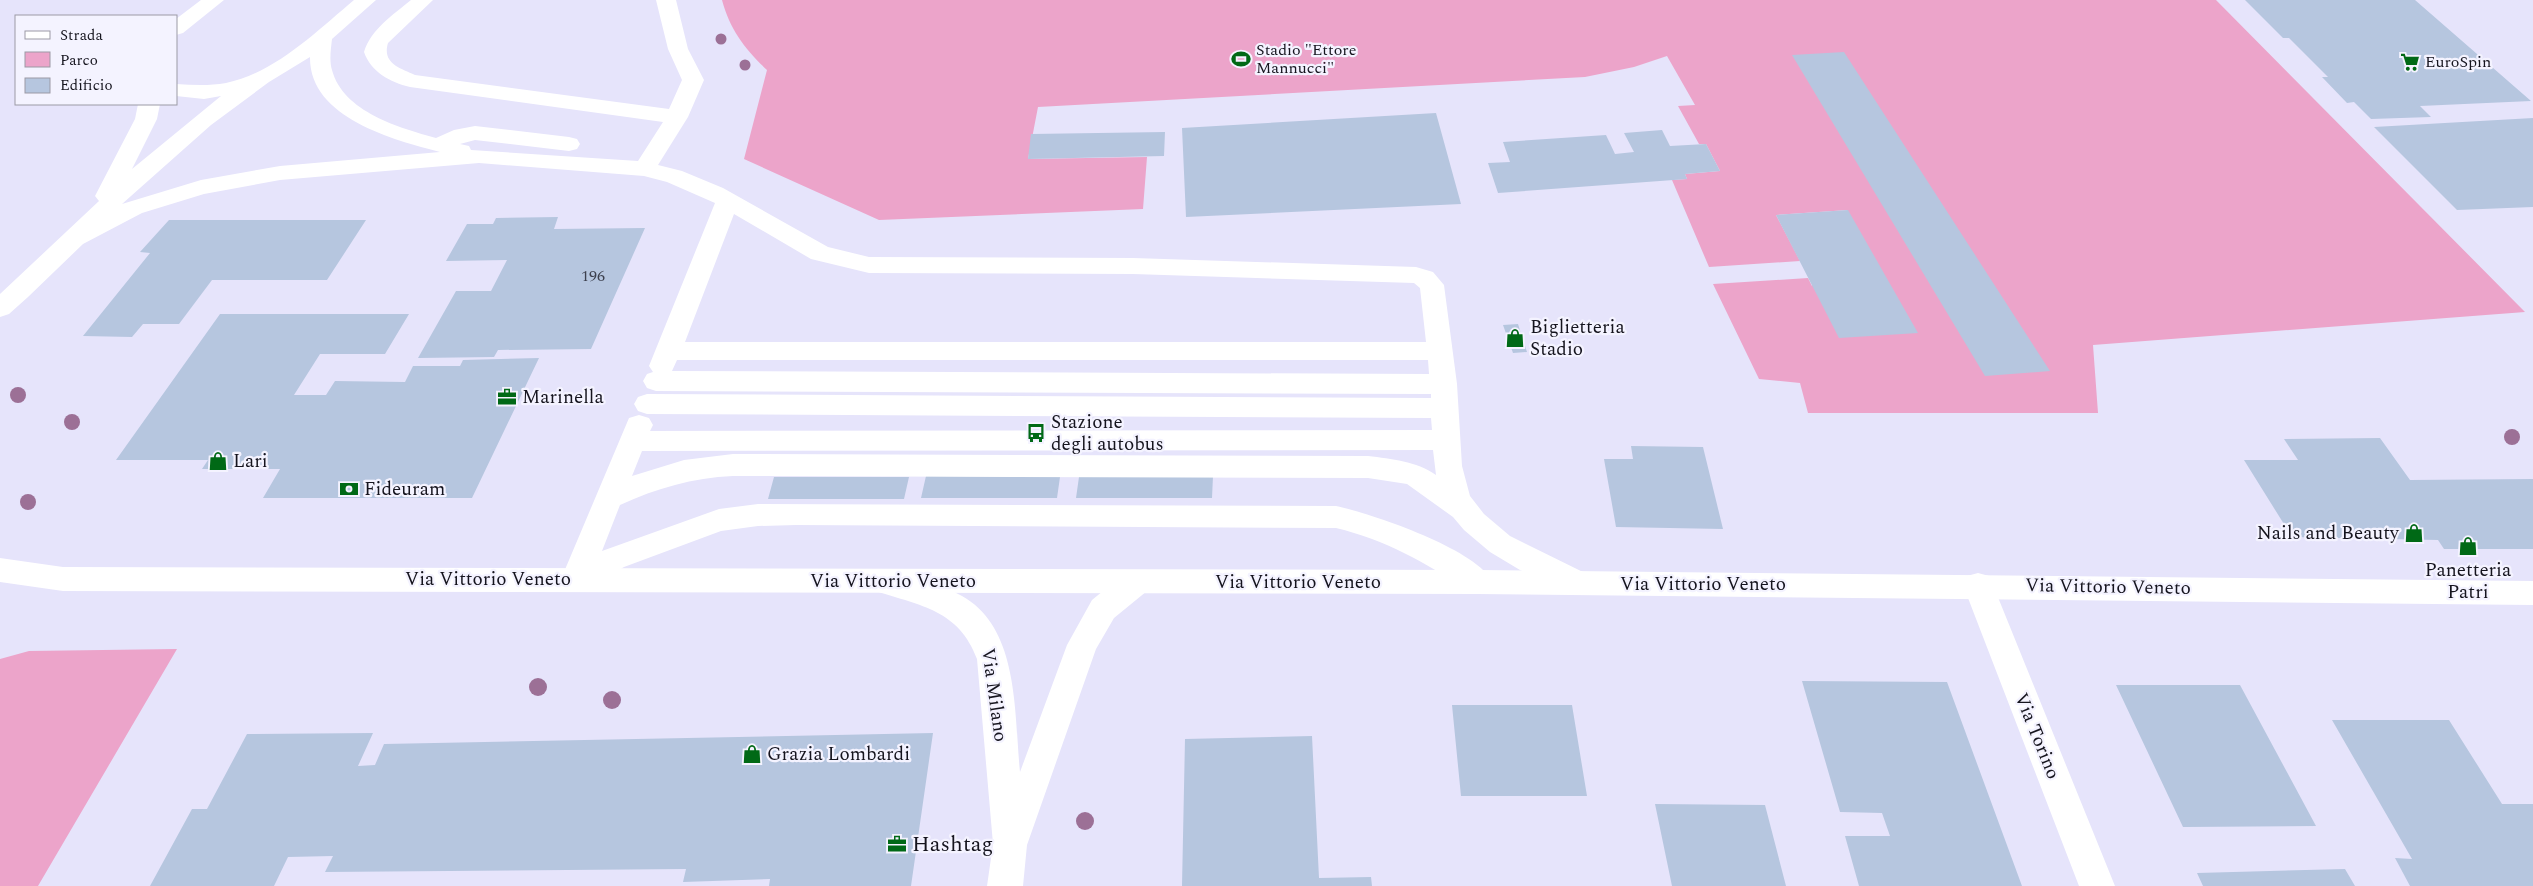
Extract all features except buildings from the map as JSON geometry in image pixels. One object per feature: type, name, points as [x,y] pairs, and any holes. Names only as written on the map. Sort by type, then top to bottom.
[{"type":"street","points":[[178,27],[214,0]]},
{"type":"street","points":[[0,308],[22,290],[195,126],[260,79],[298,57],[366,0]]},
{"type":"street","points":[[423,0],[380,38],[373,48],[375,60],[383,69],[395,76],[410,81],[677,118]]},
{"type":"street","points":[[644,169],[677,118],[693,80],[678,49],[666,0]]},
{"type":"street","points":[[322,37],[322,75],[332,90],[347,106],[390,132],[479,156]]},
{"type":"street","points":[[178,90],[219,90],[260,79]]},
{"type":"street","points":[[98,216],[146,120],[149,105]]},
{"type":"street","points":[[438,145],[462,135],[488,134],[629,152],[636,156],[644,169]]},
{"type":"street","points":[[75,238],[134,208],[201,186],[280,173],[479,156],[644,169],[692,182],[728,200],[812,249],[852,263],[868,265],[1133,266],[1407,274],[1424,278],[1432,285],[1451,480],[1462,508]]},
{"type":"street","points":[[576,579],[728,200]]},
{"type":"street","points":[[0,317],[22,290]]},
{"type":"street","points":[[668,351],[1439,351]]},
{"type":"street","points":[[652,392],[1444,396]]},
{"type":"street","points":[[632,441],[1447,440]]},
{"type":"street","points":[[609,498],[652,478],[674,472],[733,465],[1368,467],[1389,469],[1415,475],[1462,508],[1475,524],[1500,544],[1576,582]]},
{"type":"street","points":[[576,579],[614,559],[719,520],[758,515],[806,514],[1336,517],[1376,527],[1411,541],[1442,556],[1478,582]]},
{"type":"street","name":"Via Vittorio Veneto","points":[[0,570],[63,579],[1576,582],[1978,585],[2533,593]]},
{"type":"street","name":"Via Vittorio Veneto","points":[[0,590],[63,579]]},
{"type":"street","name":"Via Milano","points":[[883,581],[909,588],[952,605],[976,622],[988,641],[993,659],[1010,844],[1005,886]]},
{"type":"street","name":"Via Milano","points":[[1010,844],[1082,645],[1103,609],[1115,597],[1136,582]]},
{"type":"street","name":"Via Torino","points":[[1978,585],[2096,886]]},
{"type":"green space","points":[[722,0],[2216,0],[2525,312],[2093,345],[2098,413],[1808,413],[1800,383],[1759,379],[1713,284],[1808,278],[1812,286],[1848,210],[1776,215],[1800,261],[1709,267],[1672,180],[1687,179],[1685,174],[1720,171],[1706,144],[1699,144],[1678,106],[1695,105],[1667,56],[1634,67],[1585,77],[1038,107],[1028,159],[1147,157],[1143,209],[879,220],[744,159],[767,70],[739,38],[729,21]]},
{"type":"green space","points":[[177,649],[38,886],[0,886],[0,659],[29,651]]},
{"type":"place","name":"Stadio \"Ettore Mannucci\"","points":[[1241,59]]},
{"type":"place","name":"EuroSpin","points":[[2410,62]]},
{"type":"place","name":"Biglietteria Stadio","points":[[1515,338]]},
{"type":"place","name":"Marinella","points":[[507,397]]},
{"type":"place","name":"Stazione degli autobus","points":[[1036,433]]},
{"type":"place","name":"Lari","points":[[218,461]]},
{"type":"place","name":"Fideuram","points":[[349,489]]},
{"type":"place","name":"Nails and Beauty","points":[[2414,533]]},
{"type":"place","name":"Panetteria Patri","points":[[2468,546]]},
{"type":"place","name":"Grazia Lombardi","points":[[752,754]]},
{"type":"place","name":"Hashtag","points":[[897,844]]}]
